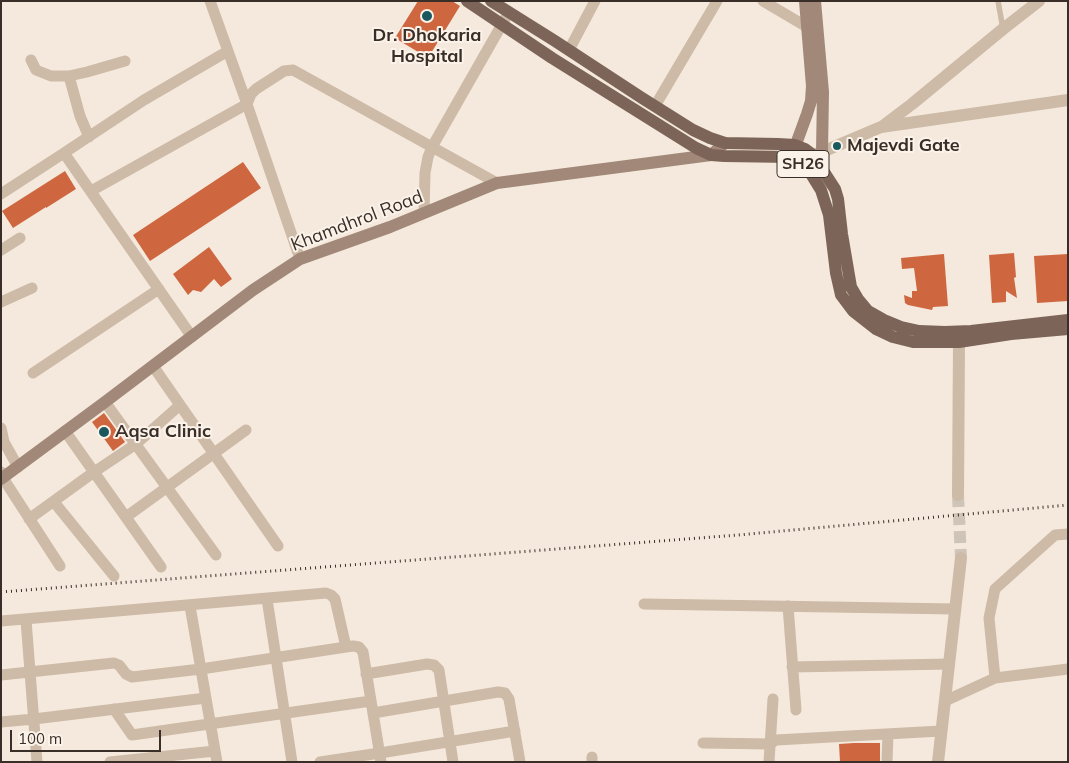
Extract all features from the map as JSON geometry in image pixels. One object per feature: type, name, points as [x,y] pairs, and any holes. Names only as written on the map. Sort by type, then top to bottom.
[{"type":"main road","name":"SH26","points":[[467,1],[552,58],[696,148],[711,154],[724,156],[795,155]]},
{"type":"main road","name":"SH26","points":[[491,1],[693,130],[725,143],[778,144],[795,155],[808,169],[821,190],[829,215],[836,273],[841,295],[853,310],[876,329],[893,337],[913,342],[959,342],[1011,334],[1068,329]]},
{"type":"main road","points":[[795,155],[807,114],[812,86],[805,1]]},
{"type":"main road","points":[[815,1],[823,92],[818,154]]},
{"type":"main road","points":[[711,154],[725,143]]},
{"type":"main road","name":"Khamdhrol Road","points":[[2,477],[106,402],[253,290],[300,259],[390,228],[497,183],[711,154]]},
{"type":"main road","name":"SH26","points":[[818,154],[838,199],[851,287],[868,311],[901,327],[919,331],[971,331],[1068,320]]},
{"type":"street","points":[[210,1],[300,259]]},
{"type":"street","points":[[569,50],[595,1]]},
{"type":"street","points":[[655,106],[717,1]]},
{"type":"street","points":[[763,1],[807,27]]},
{"type":"street","points":[[881,128],[1039,1]]},
{"type":"street","points":[[424,213],[425,173],[432,148],[509,12]]},
{"type":"street","points":[[1,194],[144,100],[228,51]]},
{"type":"street","points":[[31,60],[36,70],[51,76],[69,76],[125,61]]},
{"type":"street","points":[[91,191],[247,104],[256,88],[284,72],[293,70],[497,183]]},
{"type":"street","points":[[69,76],[80,116],[89,137]]},
{"type":"street","points":[[795,155],[818,154],[881,128],[1068,100]]},
{"type":"street","points":[[64,153],[192,337]]},
{"type":"street","points":[[1,250],[20,238]]},
{"type":"street","points":[[1,302],[32,288]]},
{"type":"street","points":[[33,373],[159,290]]},
{"type":"street","points":[[958,495],[959,342]]},
{"type":"street","points":[[153,366],[278,546]]},
{"type":"street","points":[[106,402],[216,555]]},
{"type":"street","points":[[29,519],[136,444],[180,404]]},
{"type":"street","points":[[1,428],[4,442],[18,467]]},
{"type":"street","points":[[126,517],[246,430]]},
{"type":"street","points":[[65,431],[161,567]]},
{"type":"street","points":[[2,477],[60,566]]},
{"type":"street","points":[[54,502],[114,576]]},
{"type":"street","points":[[996,678],[990,618],[995,589],[1055,536],[1068,534]]},
{"type":"street","points":[[938,762],[961,558]]},
{"type":"street","points":[[1,621],[326,594],[331,595],[335,600],[346,647]]},
{"type":"street","points":[[267,599],[292,762]]},
{"type":"street","points":[[644,604],[955,609]]},
{"type":"street","points":[[110,762],[216,756],[190,606]]},
{"type":"street","points":[[788,606],[796,710]]},
{"type":"street","points":[[26,620],[37,762]]},
{"type":"street","points":[[1,675],[114,663],[132,677],[201,669],[346,647],[359,647],[363,652],[381,758]]},
{"type":"street","points":[[366,674],[427,664],[434,665],[439,670],[453,762]]},
{"type":"street","points":[[792,667],[949,664]]},
{"type":"street","points":[[944,701],[996,678],[1068,669]]},
{"type":"street","points":[[114,709],[132,735],[285,714],[444,701],[498,692],[505,693],[509,699],[520,762]]},
{"type":"street","points":[[1,722],[206,698]]},
{"type":"street","points":[[769,762],[773,699]]},
{"type":"street","points":[[320,762],[381,758],[450,742],[515,731]]},
{"type":"street","points":[[703,743],[770,744],[776,740],[941,731]]},
{"type":"street","points":[[887,762],[888,734]]},
{"type":"lane","points":[[998,1],[1003,29]]},
{"type":"building","points":[[418,1],[452,1],[460,6],[428,58],[395,38]]},
{"type":"building","points":[[243,162],[261,188],[150,261],[133,235]]},
{"type":"building","points":[[65,171],[76,189],[13,228],[2,211]]},
{"type":"building","points":[[209,247],[232,279],[221,287],[214,279],[201,292],[193,290],[188,295],[173,274]]},
{"type":"building","points":[[1014,253],[1016,277],[1014,278],[1017,298],[1006,291],[1006,302],[992,303],[989,255]]},
{"type":"building","points":[[944,254],[948,306],[933,307],[932,310],[905,303],[904,295],[912,298],[912,291],[917,291],[914,268],[902,269],[901,258]]},
{"type":"building","points":[[1068,254],[1068,301],[1037,303],[1034,256]]},
{"type":"building","points":[[104,413],[125,442],[113,451],[92,422]]},
{"type":"building","points":[[880,743],[880,762],[840,762],[839,744]]},
{"type":"tunnel","points":[[958,495],[961,558]]},
{"type":"railway","points":[[1,592],[738,535],[1068,505]]},
{"type":"place","name":"Dr. Dhokaria Hospital","points":[[427,16]]},
{"type":"place","name":"Majevdi Gate","points":[[837,146]]},
{"type":"place","name":"Aqsa Clinic","points":[[104,432]]}]
